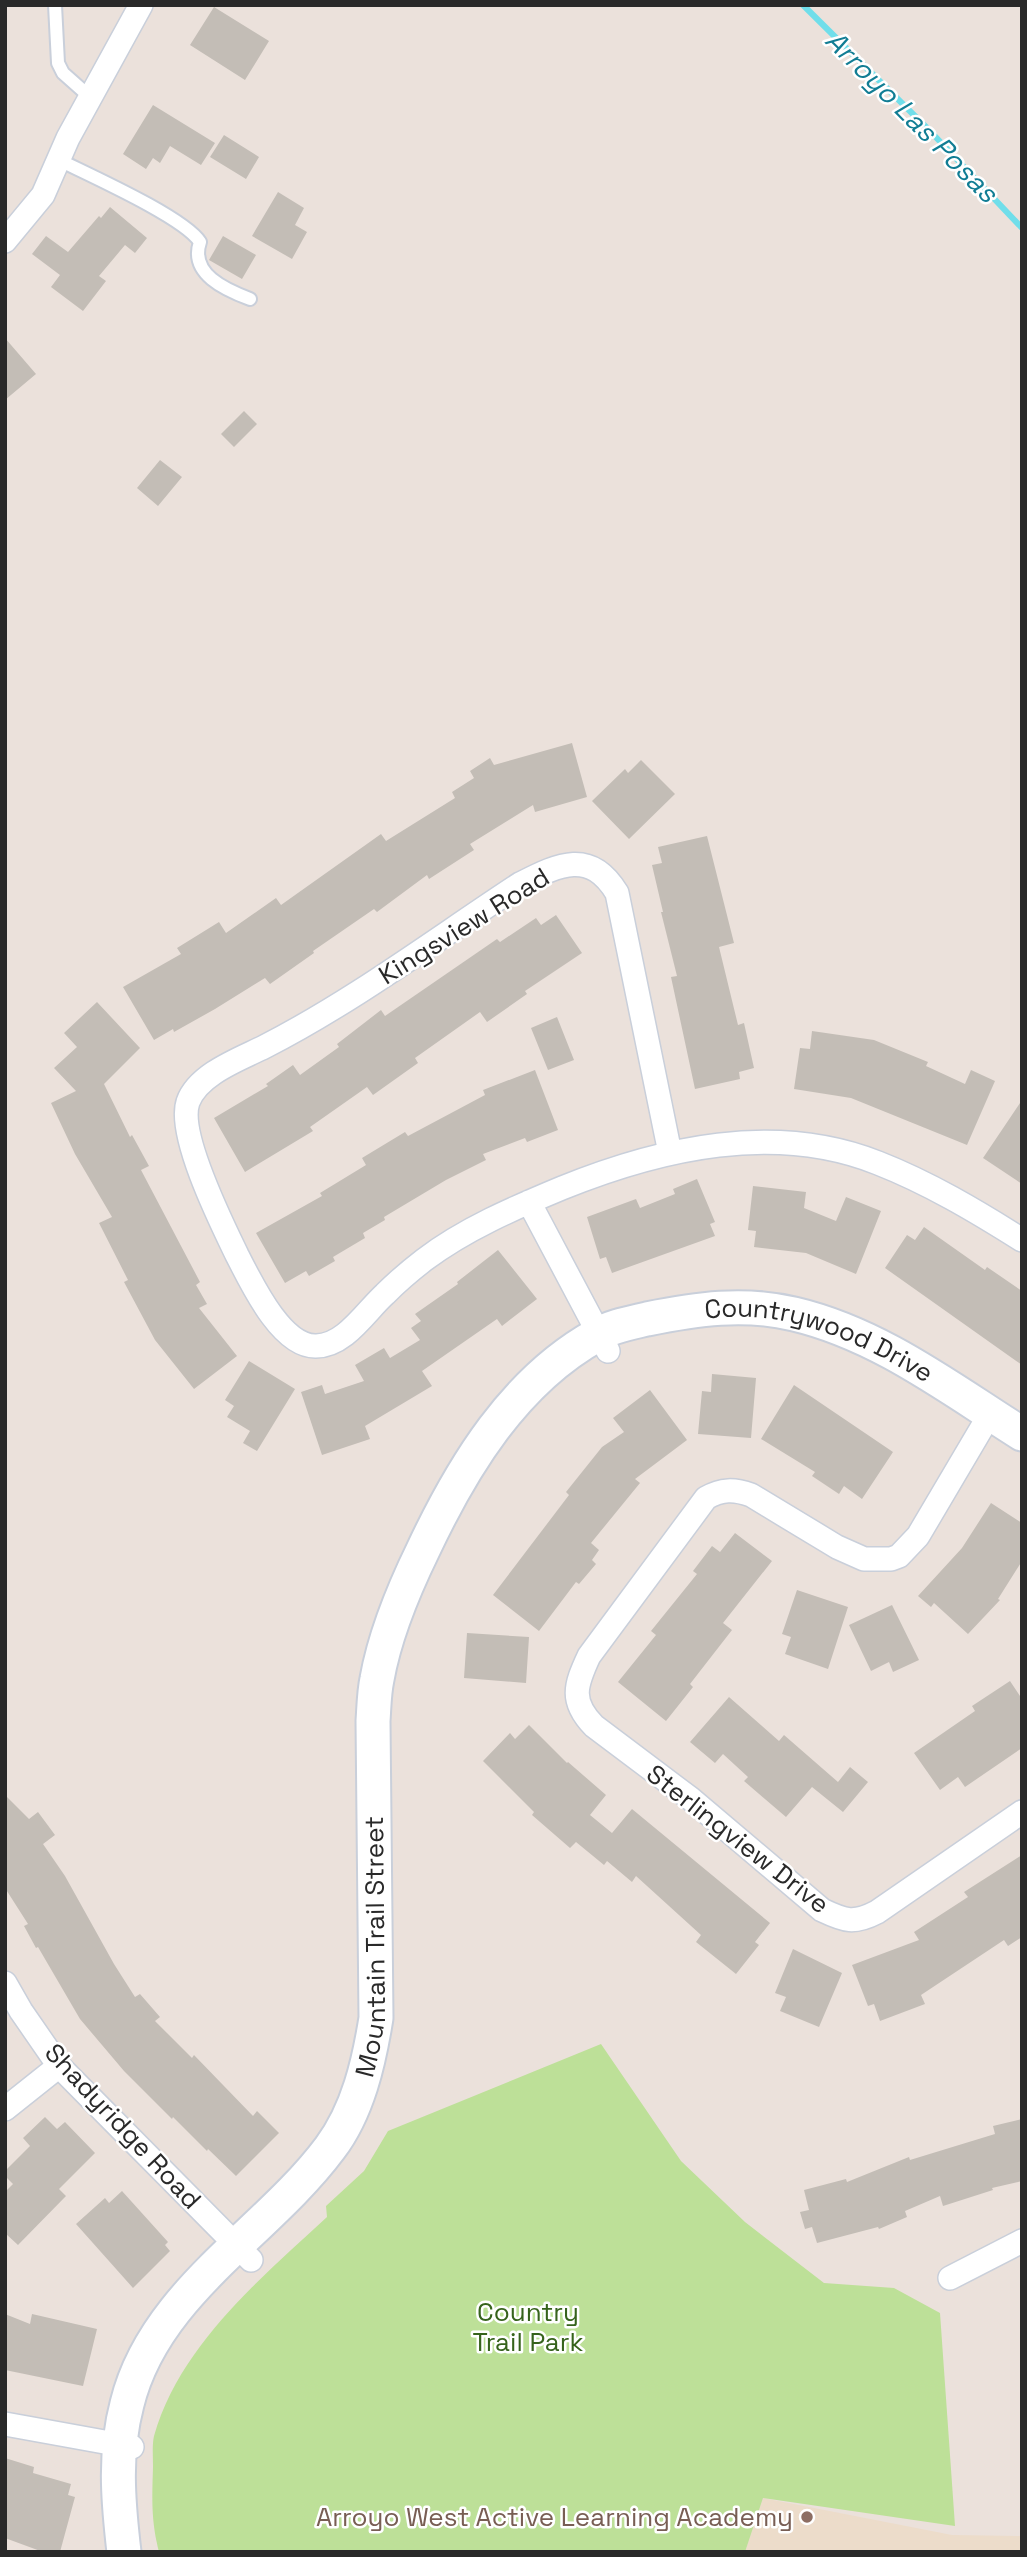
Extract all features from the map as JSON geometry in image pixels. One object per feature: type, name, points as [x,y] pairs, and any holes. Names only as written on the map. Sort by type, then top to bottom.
[{"type":"street","points":[[5,241],[43,195],[57,159],[141,5]]},
{"type":"street","name":"Kingsview Road","points":[[530,1202],[462,1234],[425,1259],[394,1285],[346,1334],[323,1346],[310,1346],[297,1341],[275,1320],[243,1267],[220,1219],[189,1135],[187,1106],[192,1094],[224,1066],[268,1045],[367,987],[520,884],[575,863],[587,865],[609,880],[620,905],[670,1153]]},
{"type":"street","points":[[604,1342],[530,1202],[597,1174],[670,1153],[752,1142],[781,1142],[833,1150],[877,1163],[948,1196],[1022,1240]]},
{"type":"street","name":"Countrywood Drive","points":[[604,1342],[622,1325],[663,1316],[728,1307],[793,1314],[867,1339],[919,1367],[1022,1455]]},
{"type":"street","name":"Mountain Trail Street","points":[[124,2552],[118,2495],[127,2447],[127,2401],[145,2355],[182,2303],[243,2252],[331,2147],[357,2097],[370,2054],[376,2018],[373,1721],[377,1681],[398,1606],[443,1508],[474,1455],[507,1413],[574,1349],[604,1342]]},
{"type":"street","name":"Countrywood Drive","points":[[985,1421],[1022,1434]]},
{"type":"street","name":"Sterlingview Drive","points":[[985,1421],[918,1536],[906,1550],[891,1559],[864,1559],[838,1547],[751,1494],[735,1490],[718,1491],[706,1498],[589,1656],[581,1674],[577,1697],[581,1712],[594,1726],[691,1799],[822,1910],[839,1918],[856,1921],[877,1912],[1022,1812]]},
{"type":"street","name":"Shadyridge Road","points":[[5,1983],[21,2011],[60,2066],[243,2252]]},
{"type":"street","points":[[5,2109],[60,2066]]},
{"type":"street","points":[[950,2278],[1022,2241]]},
{"type":"street","points":[[5,2424],[127,2447]]},
{"type":"street","name":"Mountain Trail Street","points":[[127,2447],[132,2468],[132,2514],[138,2552]]},
{"type":"lane","points":[[55,5],[58,63],[63,73],[90,97]]},
{"type":"lane","points":[[57,159],[190,229],[200,242],[197,251],[205,272],[223,289],[250,299]]},
{"type":"shaded area","name":"Arroyo West Active Learning Academy","points":[[763,2498],[952,2535],[1022,2536],[1022,2552],[745,2552]]},
{"type":"green space","name":"Country Trail Park","points":[[601,2044],[681,2161],[745,2222],[824,2283],[894,2288],[940,2313],[955,2526],[763,2498],[745,2552],[159,2552],[153,2510],[154,2436],[166,2403],[183,2372],[226,2315],[327,2217],[326,2206],[364,2171],[388,2131]]},
{"type":"building","points":[[214,7],[269,41],[245,80],[190,45]]},
{"type":"building","points":[[153,105],[215,143],[201,165],[170,146],[160,163],[153,158],[146,169],[123,154]]},
{"type":"building","points":[[224,135],[259,157],[246,179],[210,157]]},
{"type":"building","points":[[278,192],[304,208],[295,225],[307,232],[292,259],[252,236]]},
{"type":"building","points":[[110,207],[147,238],[135,253],[125,245],[99,276],[106,281],[83,311],[51,287],[60,275],[32,254],[46,236],[68,252]]},
{"type":"building","points":[[223,236],[256,255],[242,279],[209,260]]},
{"type":"building","points":[[5,338],[36,374],[5,400]]},
{"type":"building","points":[[244,411],[257,424],[234,447],[221,434]]},
{"type":"building","points":[[160,460],[182,477],[158,506],[137,488]]},
{"type":"building","points":[[572,743],[587,797],[535,812],[533,805],[470,844],[474,850],[429,879],[427,875],[377,912],[374,909],[270,984],[265,978],[174,1032],[173,1029],[154,1040],[123,987],[181,954],[177,948],[219,922],[226,933],[276,898],[281,905],[381,834],[386,841],[455,798],[452,792],[474,778],[470,771],[490,758],[494,765]]},
{"type":"building","points":[[641,760],[675,794],[629,839],[592,801],[625,769],[628,773]]},
{"type":"building","points":[[707,836],[734,943],[719,947],[738,1025],[744,1023],[754,1068],[739,1072],[740,1079],[695,1089],[671,977],[677,976],[652,865],[662,863],[658,847]]},
{"type":"building","points":[[556,915],[582,953],[525,991],[527,994],[487,1022],[480,1012],[415,1058],[418,1063],[373,1095],[367,1087],[310,1127],[313,1131],[245,1172],[214,1118],[268,1086],[266,1084],[293,1065],[300,1075],[339,1047],[337,1044],[381,1010],[385,1016],[497,939],[500,942],[536,918],[541,925]]},
{"type":"building","points":[[97,1002],[140,1048],[104,1084],[130,1137],[132,1135],[149,1166],[141,1170],[200,1282],[196,1285],[207,1304],[199,1308],[237,1356],[194,1389],[155,1340],[124,1282],[128,1280],[99,1223],[112,1217],[75,1154],[51,1103],[76,1091],[54,1068],[77,1047],[64,1033]]},
{"type":"building","points":[[557,1017],[574,1060],[548,1070],[531,1028]]},
{"type":"building","points":[[812,1031],[874,1040],[928,1062],[926,1066],[965,1084],[971,1070],[995,1081],[967,1145],[851,1098],[794,1089],[800,1048],[810,1049]]},
{"type":"building","points":[[535,1070],[558,1130],[527,1142],[525,1138],[483,1154],[486,1160],[384,1217],[385,1220],[363,1233],[365,1238],[333,1257],[335,1261],[309,1276],[306,1271],[285,1283],[256,1233],[322,1196],[320,1193],[366,1165],[362,1158],[405,1132],[408,1136],[485,1095],[483,1090]]},
{"type":"building","points":[[1022,1100],[1022,1184],[983,1158]]},
{"type":"building","points":[[697,1179],[715,1222],[710,1224],[715,1236],[612,1273],[606,1257],[600,1259],[587,1217],[636,1199],[640,1208],[675,1194],[673,1189]]},
{"type":"building","points":[[753,1186],[806,1192],[804,1208],[836,1221],[846,1197],[881,1211],[856,1274],[806,1253],[754,1247],[756,1231],[748,1230]]},
{"type":"building","points":[[924,1227],[985,1270],[987,1267],[1022,1291],[1022,1365],[885,1268],[907,1235],[915,1240]]},
{"type":"building","points":[[498,1250],[537,1299],[502,1326],[497,1319],[422,1371],[432,1386],[365,1426],[370,1439],[322,1455],[301,1392],[322,1385],[325,1394],[364,1381],[355,1365],[384,1348],[390,1358],[420,1340],[411,1328],[421,1321],[415,1314],[458,1284],[457,1282]]},
{"type":"building","points":[[249,1361],[295,1389],[257,1451],[243,1443],[250,1431],[227,1417],[234,1406],[225,1400]]},
{"type":"building","points":[[712,1374],[756,1378],[751,1438],[698,1434],[702,1391],[711,1392]]},
{"type":"building","points":[[794,1385],[893,1452],[862,1499],[844,1486],[839,1494],[812,1476],[815,1472],[761,1439]]},
{"type":"building","points":[[650,1390],[687,1440],[635,1479],[640,1483],[591,1543],[599,1550],[592,1560],[596,1564],[579,1584],[576,1582],[539,1631],[493,1595],[569,1495],[566,1492],[602,1447],[624,1432],[613,1418]]},
{"type":"building","points":[[991,1503],[1022,1523],[1022,1561],[998,1599],[1000,1600],[968,1634],[934,1603],[931,1607],[918,1596],[962,1548]]},
{"type":"building","points":[[735,1533],[772,1561],[723,1623],[732,1630],[690,1684],[693,1687],[666,1721],[618,1682],[656,1635],[651,1631],[697,1574],[693,1571],[712,1546],[720,1552]]},
{"type":"building","points":[[797,1590],[848,1607],[828,1669],[785,1654],[791,1637],[782,1634]]},
{"type":"building","points":[[892,1605],[919,1660],[893,1672],[889,1662],[871,1671],[849,1625]]},
{"type":"building","points":[[467,1633],[529,1637],[526,1683],[464,1678]]},
{"type":"building","points":[[1010,1681],[1022,1699],[1022,1748],[965,1787],[958,1777],[940,1790],[914,1753],[975,1711],[972,1706]]},
{"type":"building","points":[[729,1697],[779,1741],[784,1735],[838,1782],[850,1767],[868,1782],[843,1812],[812,1787],[786,1817],[744,1781],[748,1777],[723,1754],[715,1763],[690,1742]]},
{"type":"building","points":[[529,1725],[567,1763],[606,1795],[590,1815],[612,1833],[632,1809],[770,1923],[755,1942],[759,1945],[736,1974],[696,1942],[701,1935],[636,1876],[632,1882],[607,1861],[604,1865],[576,1842],[570,1848],[532,1815],[534,1812],[483,1761],[510,1733],[515,1739]]},
{"type":"building","points":[[5,1795],[29,1819],[38,1812],[55,1835],[43,1844],[65,1876],[135,1997],[140,1994],[160,2017],[155,2021],[192,2058],[194,2055],[253,2116],[257,2111],[279,2133],[236,2176],[173,2117],[172,2119],[124,2071],[80,2019],[38,1947],[36,1948],[24,1926],[28,1924],[5,1888]]},
{"type":"building","points":[[1022,1855],[1022,1937],[1008,1946],[1004,1940],[921,1995],[925,2004],[880,2021],[874,2004],[868,2006],[852,1965],[919,1940],[914,1932],[968,1897],[964,1892]]},
{"type":"building","points":[[793,1949],[842,1973],[819,2027],[780,2011],[786,1997],[775,1993]]},
{"type":"building","points":[[45,2117],[57,2129],[65,2122],[95,2153],[59,2189],[66,2196],[18,2245],[5,2233],[5,2192],[13,2184],[5,2176],[5,2171],[30,2146],[23,2138]]},
{"type":"building","points":[[1022,2119],[1022,2181],[992,2188],[993,2190],[943,2206],[940,2196],[905,2211],[907,2217],[879,2229],[878,2227],[817,2243],[812,2227],[805,2229],[800,2212],[809,2210],[804,2190],[846,2179],[847,2182],[909,2157],[910,2160],[995,2134],[993,2126]]},
{"type":"building","points":[[122,2191],[168,2242],[165,2245],[170,2251],[133,2288],[76,2224],[105,2198],[109,2203]]},
{"type":"building","points":[[5,2314],[30,2324],[32,2314],[97,2329],[83,2386],[5,2370]]},
{"type":"building","points":[[5,2458],[34,2467],[33,2473],[71,2484],[68,2495],[75,2497],[60,2552],[43,2552],[5,2538]]},
{"type":"waterway","name":"Arroyo Las Posas","points":[[803,5],[930,131],[1022,228]]},
{"type":"place","name":"Arroyo West Active Learning Academy","points":[[807,2517]]}]
